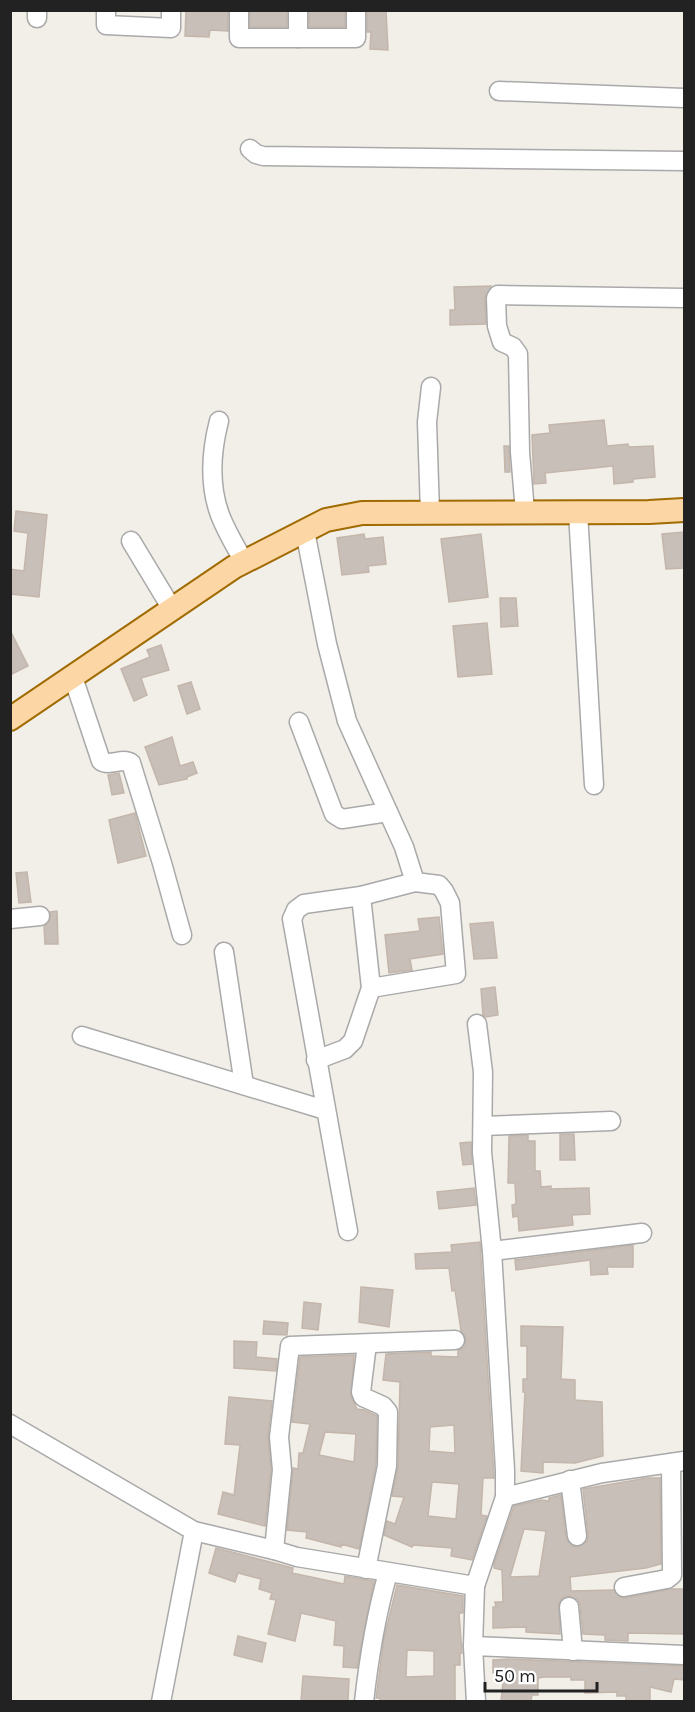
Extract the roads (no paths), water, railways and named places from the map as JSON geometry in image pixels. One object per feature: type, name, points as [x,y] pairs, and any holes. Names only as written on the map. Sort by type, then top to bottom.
[{"type":"main road","points":[[10,719],[244,562],[326,520],[362,513],[684,510]]},
{"type":"street","points":[[239,10],[239,38],[356,38],[356,10]]},
{"type":"street","points":[[298,10],[298,38]]},
{"type":"street","points":[[106,18],[171,19]]},
{"type":"street","points":[[499,91],[684,98]]},
{"type":"street","points":[[250,149],[263,156],[684,161]]},
{"type":"street","points":[[525,512],[520,452],[518,354],[502,342],[497,326],[496,298],[498,295],[684,298]]},
{"type":"street","points":[[430,512],[427,422],[431,387]]},
{"type":"street","points":[[219,421],[214,442],[215,496],[220,516],[244,562]]},
{"type":"street","points":[[578,512],[594,785]]},
{"type":"street","points":[[305,531],[327,644],[347,721],[404,847],[415,882]]},
{"type":"street","points":[[131,541],[172,609]]},
{"type":"street","points":[[73,677],[101,760],[106,764],[127,760],[131,763],[182,935]]},
{"type":"street","points":[[299,722],[334,814],[342,819],[388,812]]},
{"type":"street","points":[[348,1231],[292,919],[296,910],[304,904],[362,896],[415,882],[439,885],[450,903],[456,974],[371,988]]},
{"type":"street","points":[[316,1060],[345,1050],[352,1041],[371,988],[362,896]]},
{"type":"street","points":[[10,919],[40,916]]},
{"type":"street","points":[[225,952],[244,1085]]},
{"type":"street","points":[[476,1701],[472,1646],[475,1586],[505,1497],[506,1470],[492,1251],[482,1152],[483,1071],[477,1024]]},
{"type":"street","points":[[82,1036],[325,1110]]},
{"type":"street","points":[[483,1126],[611,1121]]},
{"type":"street","points":[[492,1251],[642,1233]]},
{"type":"street","points":[[274,1550],[282,1470],[279,1437],[290,1346],[295,1344],[455,1340]]},
{"type":"street","points":[[366,1569],[387,1466],[388,1412],[383,1406],[363,1397],[361,1392],[367,1344]]},
{"type":"street","points":[[10,1424],[194,1531],[297,1557],[475,1586]]},
{"type":"street","points":[[505,1497],[602,1473],[678,1462],[672,1575],[667,1579],[624,1587]]},
{"type":"street","points":[[570,1480],[577,1536]]},
{"type":"street","points":[[161,1701],[194,1531]]},
{"type":"street","points":[[364,1701],[377,1614],[388,1573]]},
{"type":"street","points":[[569,1607],[573,1651]]},
{"type":"street","points":[[472,1646],[684,1655]]}]
